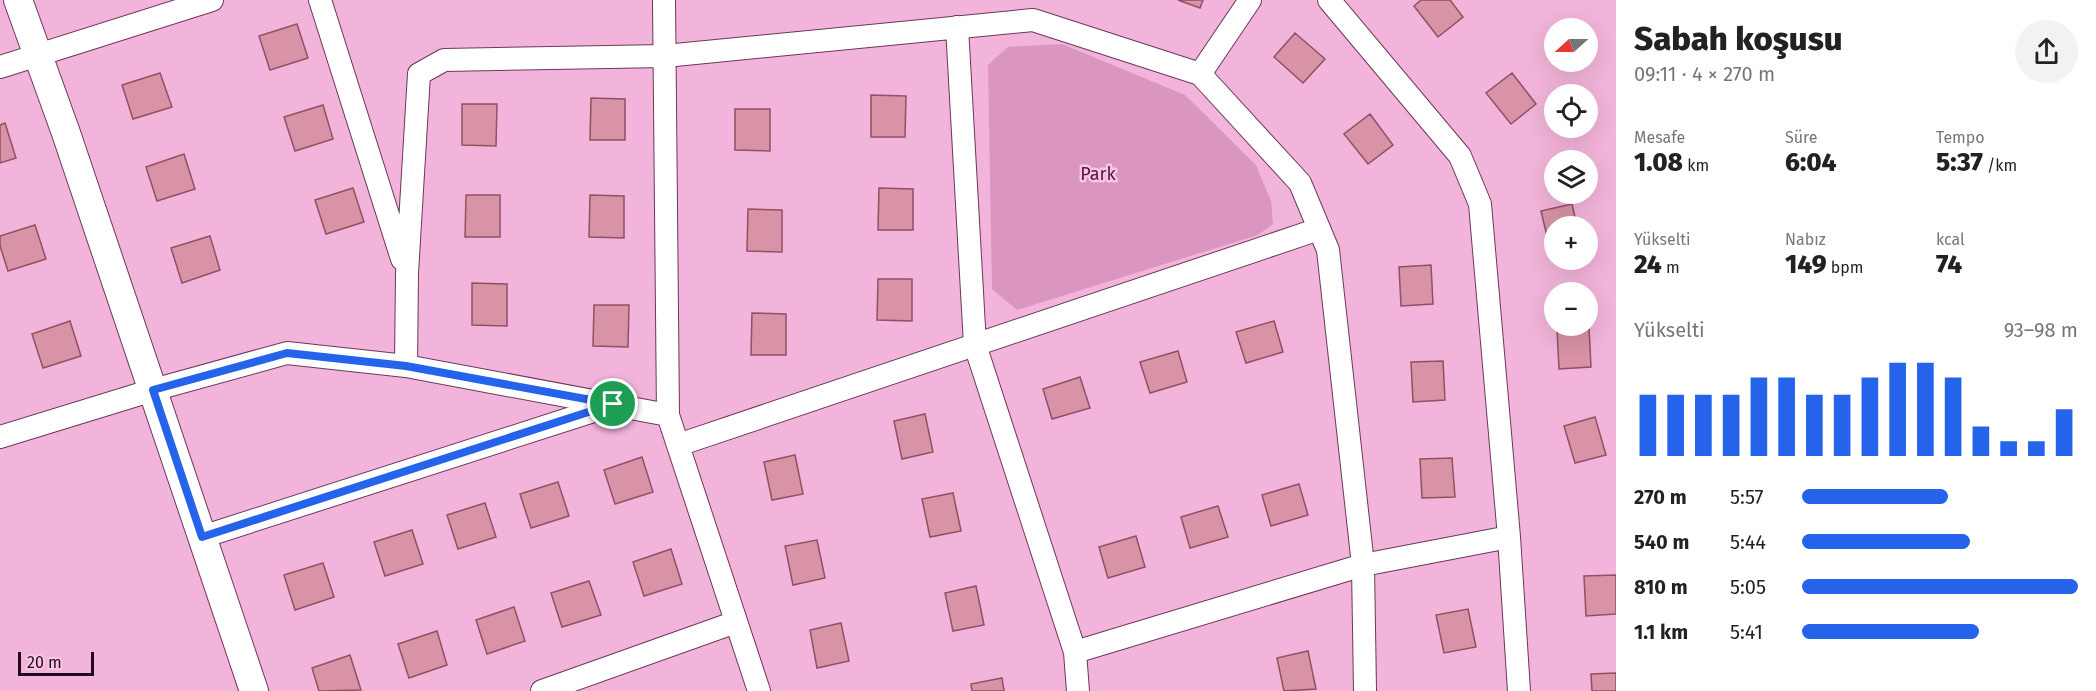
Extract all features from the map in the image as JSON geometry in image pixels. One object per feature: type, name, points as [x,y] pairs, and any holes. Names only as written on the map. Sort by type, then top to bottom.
[{"type":"street","points":[[18,0],[254,691]]},
{"type":"street","points":[[0,67],[212,0]]},
{"type":"street","points":[[320,0],[407,273]]},
{"type":"street","points":[[664,0],[668,414],[759,691]]},
{"type":"street","points":[[1200,74],[1250,0]]},
{"type":"street","points":[[1329,0],[1460,156],[1480,204],[1509,537],[1518,691]]},
{"type":"street","points":[[406,366],[407,273],[419,74],[444,60],[665,56],[1033,20],[1200,74],[1300,183],[1328,250],[1363,565],[1365,691]]},
{"type":"street","points":[[957,27],[975,345],[1075,652],[1078,691]]},
{"type":"street","points":[[678,445],[1319,229]]},
{"type":"street","points":[[0,437],[153,390],[287,353],[406,366],[668,414]]},
{"type":"street","points":[[202,537],[613,404]]},
{"type":"street","points":[[1075,652],[1363,565],[1509,537]]},
{"type":"street","points":[[542,691],[736,622]]},
{"type":"green space","name":"Park","points":[[1062,44],[1185,95],[1256,165],[1271,201],[1273,224],[1258,235],[1017,310],[992,289],[988,65],[1008,47]]},
{"type":"building","points":[[1178,0],[1203,0],[1200,8]]},
{"type":"building","points":[[1421,0],[1450,0],[1463,17],[1438,37],[1414,6]]},
{"type":"building","points":[[297,24],[308,58],[270,70],[259,36]]},
{"type":"building","points":[[1295,33],[1325,59],[1303,83],[1274,57]]},
{"type":"building","points":[[160,73],[172,107],[133,119],[122,85]]},
{"type":"building","points":[[1512,73],[1536,104],[1511,124],[1486,93]]},
{"type":"building","points":[[871,95],[906,96],[905,137],[871,137]]},
{"type":"building","points":[[591,98],[625,99],[625,140],[590,140]]},
{"type":"building","points":[[462,104],[497,104],[496,146],[462,145]]},
{"type":"building","points":[[323,105],[333,139],[295,151],[284,117]]},
{"type":"building","points":[[735,109],[770,109],[770,151],[735,150]]},
{"type":"building","points":[[1370,114],[1393,145],[1368,164],[1344,134]]},
{"type":"building","points":[[5,123],[16,158],[0,163],[0,125]]},
{"type":"building","points":[[184,154],[195,189],[157,201],[146,167]]},
{"type":"building","points":[[353,188],[364,222],[326,234],[315,200]]},
{"type":"building","points":[[879,188],[913,189],[913,230],[878,230]]},
{"type":"building","points":[[466,195],[500,195],[500,237],[465,237]]},
{"type":"building","points":[[590,195],[624,196],[624,238],[589,237]]},
{"type":"building","points":[[1572,204],[1575,216],[1544,216],[1544,224],[1541,211]]},
{"type":"building","points":[[748,209],[782,210],[782,252],[747,251]]},
{"type":"building","points":[[35,225],[46,259],[8,271],[0,246],[0,236]]},
{"type":"building","points":[[210,236],[220,270],[182,283],[171,248]]},
{"type":"building","points":[[1431,265],[1433,304],[1401,306],[1399,267]]},
{"type":"building","points":[[878,279],[912,279],[912,321],[877,320]]},
{"type":"building","points":[[472,283],[507,284],[507,326],[472,325]]},
{"type":"building","points":[[594,305],[629,305],[628,347],[593,346]]},
{"type":"building","points":[[752,313],[786,314],[786,355],[751,355]]},
{"type":"building","points":[[70,321],[81,356],[43,368],[32,334]]},
{"type":"building","points":[[1274,321],[1283,352],[1246,363],[1236,332]]},
{"type":"building","points":[[1557,336],[1589,336],[1591,367],[1559,369]]},
{"type":"building","points":[[1178,351],[1187,382],[1150,393],[1140,362]]},
{"type":"building","points":[[1443,361],[1445,400],[1413,402],[1411,362]]},
{"type":"building","points":[[1080,377],[1090,408],[1052,419],[1043,389]]},
{"type":"building","points":[[925,414],[933,452],[902,459],[894,421]]},
{"type":"building","points":[[1595,417],[1606,455],[1575,463],[1564,426]]},
{"type":"building","points":[[795,455],[803,494],[772,500],[764,462]]},
{"type":"building","points":[[642,457],[653,492],[615,504],[604,470]]},
{"type":"building","points":[[1452,458],[1455,497],[1422,498],[1420,459]]},
{"type":"building","points":[[558,482],[569,516],[531,528],[520,494]]},
{"type":"building","points":[[1299,484],[1308,515],[1271,526],[1262,495]]},
{"type":"building","points":[[953,493],[961,531],[930,537],[922,499]]},
{"type":"building","points":[[485,503],[496,537],[458,549],[447,515]]},
{"type":"building","points":[[1218,506],[1228,537],[1190,548],[1181,517]]},
{"type":"building","points":[[412,530],[423,564],[385,576],[374,542]]},
{"type":"building","points":[[1136,536],[1145,567],[1108,578],[1099,547]]},
{"type":"building","points":[[817,540],[825,578],[793,585],[785,546]]},
{"type":"building","points":[[671,549],[682,584],[644,596],[633,562]]},
{"type":"building","points":[[323,563],[334,597],[295,610],[284,575]]},
{"type":"building","points":[[1616,575],[1616,614],[1586,616],[1584,576]]},
{"type":"building","points":[[589,581],[601,615],[562,627],[551,593]]},
{"type":"building","points":[[976,586],[984,625],[953,631],[945,593]]},
{"type":"building","points":[[514,607],[525,641],[487,654],[476,620]]},
{"type":"building","points":[[1468,609],[1476,647],[1444,653],[1436,615]]},
{"type":"building","points":[[841,623],[849,661],[817,668],[810,630]]},
{"type":"building","points":[[437,631],[447,665],[409,678],[398,644]]},
{"type":"building","points":[[1308,651],[1316,689],[1284,691],[1277,658]]},
{"type":"building","points":[[350,655],[361,690],[319,691],[312,668]]},
{"type":"building","points":[[1616,673],[1616,691],[1592,691],[1591,674]]},
{"type":"building","points":[[1002,678],[1004,691],[972,691],[971,684]]},
{"type":"route","points":[[287,353],[406,366],[613,404],[202,537],[153,390],[287,353]]}]
